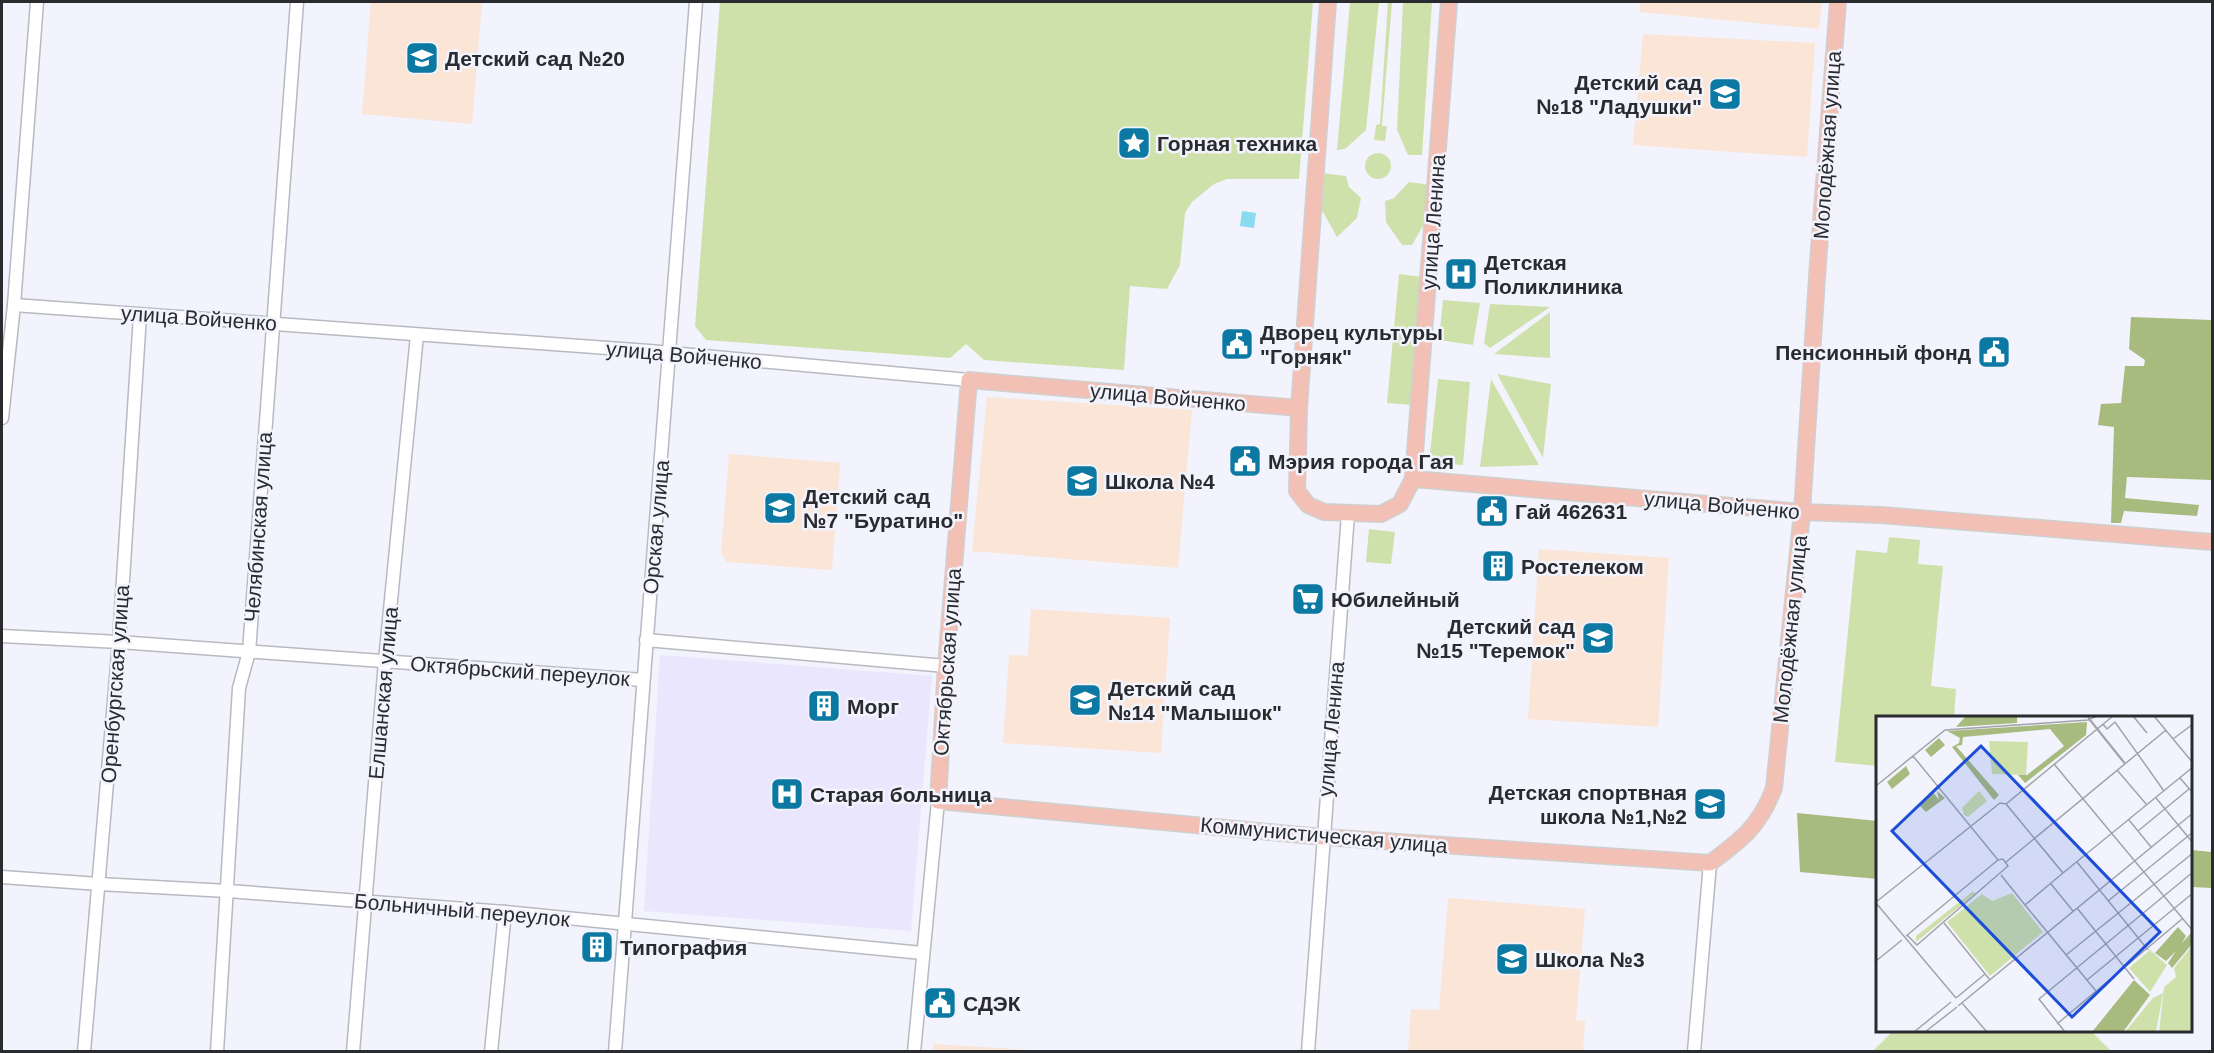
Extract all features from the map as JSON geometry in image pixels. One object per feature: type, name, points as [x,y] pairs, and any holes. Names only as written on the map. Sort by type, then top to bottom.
[{"type":"main road","points":[[1328,2],[1299,408],[1297,491],[1308,505],[1324,512],[1381,514],[1400,504],[1413,479]]},
{"type":"main road","name":"улица Ленина","points":[[1413,479],[1449,2]]},
{"type":"main road","name":"Молодёжная улица","points":[[1710,863],[1751,829],[1766,810],[1774,788],[1802,512],[1838,2]]},
{"type":"main road","name":"улица Войченко","points":[[969,380],[1299,408]]},
{"type":"main road","name":"Октябрьская улица","points":[[938,801],[946,666],[969,380]]},
{"type":"main road","name":"улица Войченко","points":[[1413,479],[1802,512],[1881,514],[2212,542]]},
{"type":"main road","name":"Коммунистическая улица","points":[[938,801],[1323,837],[1710,863]]},
{"type":"street","points":[[2,418],[14,305],[38,2]]},
{"type":"street","name":"Челябинская улица","points":[[217,1052],[239,688],[249,652],[297,2]]},
{"type":"street","name":"Орская улица","points":[[615,1052],[696,2]]},
{"type":"street","name":"улица Войченко","points":[[14,305],[670,353],[969,380]]},
{"type":"street","name":"Оренбургская улица","points":[[84,1052],[119,642],[140,315]]},
{"type":"street","name":"Елшанская улица","points":[[353,1052],[385,661],[417,335]]},
{"type":"street","name":"улица Ленина","points":[[1308,1052],[1348,514]]},
{"type":"street","name":"Октябрьский переулок","points":[[2,636],[119,642],[643,680]]},
{"type":"street","name":"Октябрьский переулок","points":[[646,640],[946,666]]},
{"type":"street","name":"Октябрьская улица","points":[[914,1052],[938,801]]},
{"type":"street","points":[[1694,1052],[1710,863]]},
{"type":"street","name":"Больничный переулок","points":[[2,876],[505,912],[625,926],[922,953]]},
{"type":"street","points":[[491,1052],[505,912]]},
{"type":"shaded area","name":"Детский сад №20","points":[[371,2],[482,2],[472,124],[362,114]]},
{"type":"shaded area","points":[[1640,2],[1822,2],[1819,29],[1640,12]]},
{"type":"shaded area","name":"Детский сад №18 \"Ладушки\"","points":[[1643,34],[1815,43],[1807,157],[1633,145]]},
{"type":"shaded area","name":"Школа №4","points":[[987,397],[1192,410],[1178,568],[972,551]]},
{"type":"shaded area","name":"Детский сад №7 \"Буратино\"","points":[[729,454],[840,463],[832,570],[727,562],[721,553]]},
{"type":"shaded area","name":"Детский сад №15 \"Теремок\"","points":[[1539,549],[1669,558],[1658,727],[1528,719]]},
{"type":"shaded area","name":"Детский сад №14 \"Малышок\"","points":[[1031,609],[1170,618],[1161,753],[1003,743],[1009,655],[1028,656]]},
{"type":"shaded area","name":"Старая больница","points":[[660,655],[932,676],[911,931],[644,911]]},
{"type":"shaded area","name":"Школа №3","points":[[1448,898],[1585,909],[1576,1020],[1585,1021],[1583,1051],[1408,1051],[1411,1009],[1439,1010]]},
{"type":"shaded area","points":[[934,1044],[1044,1051],[933,1051]]},
{"type":"green space","points":[[720,2],[1313,2],[1299,179],[1227,179],[1214,184],[1192,202],[1185,213],[1180,265],[1167,289],[1130,286],[1124,370],[984,360],[966,344],[950,358],[706,340],[695,326]]},
{"type":"green space","points":[[1350,2],[1379,2],[1366,130],[1345,149],[1337,150]]},
{"type":"green space","points":[[1388,2],[1392,2],[1382,126],[1387,126],[1385,141],[1374,140],[1376,125],[1380,124]]},
{"type":"green space","points":[[1403,2],[1432,2],[1422,155],[1408,155],[1397,130]]},
{"type":"green space","points":[[1378,153],[1387,157],[1391,166],[1387,175],[1378,179],[1369,175],[1365,166],[1369,157]]},
{"type":"green space","points":[[1322,173],[1346,176],[1349,187],[1361,198],[1357,218],[1337,237],[1319,205]]},
{"type":"green space","points":[[1409,182],[1431,185],[1429,215],[1412,245],[1402,245],[1386,222],[1385,201],[1394,198]]},
{"type":"green space","points":[[1399,274],[1423,277],[1412,405],[1387,403]]},
{"type":"green space","points":[[1443,300],[1480,303],[1473,345],[1439,340]]},
{"type":"green space","points":[[1490,304],[1550,307],[1490,348],[1484,343]]},
{"type":"green space","points":[[1550,312],[1550,358],[1494,354]]},
{"type":"green space","points":[[2131,317],[2212,320],[2212,480],[2127,477],[2125,498],[2199,505],[2197,516],[2124,511],[2121,523],[2111,523],[2114,427],[2098,425],[2101,404],[2121,403],[2125,366],[2144,366],[2145,360],[2129,349]]},
{"type":"green space","points":[[1497,374],[1551,384],[1543,458]]},
{"type":"green space","points":[[1438,379],[1470,382],[1463,465],[1429,463]]},
{"type":"green space","points":[[1491,379],[1539,465],[1480,467]]},
{"type":"green space","points":[[1369,529],[1395,532],[1391,564],[1366,562]]},
{"type":"green space","points":[[1889,537],[1920,540],[1918,564],[1943,566],[1931,686],[1956,689],[1954,716],[1876,716],[1876,766],[1835,762],[1856,550],[1887,553]]},
{"type":"green space","points":[[1797,813],[1876,821],[1876,879],[1800,872]]},
{"type":"green space","points":[[2193,850],[2212,852],[2212,888],[2193,887]]},
{"type":"green space","points":[[1892,1032],[2092,1032],[2111,1051],[1873,1051]]},
{"type":"water","points":[[1242,211],[1256,213],[1254,228],[1240,226]]},
{"type":"place","name":"Детский сад №20","points":[[422,58]]},
{"type":"place","name":"Детский сад №18 \"Ладушки\"","points":[[1725,94]]},
{"type":"place","name":"Горная техника","points":[[1134,143]]},
{"type":"place","name":"Детская Поликлиника","points":[[1461,274]]},
{"type":"place","name":"Дворец культуры \"Горняк\"","points":[[1237,344]]},
{"type":"place","name":"Пенсионный фонд","points":[[1994,352]]},
{"type":"place","name":"Мэрия города Гая","points":[[1245,461]]},
{"type":"place","name":"Школа №4","points":[[1082,481]]},
{"type":"place","name":"Детский сад №7 \"Буратино\"","points":[[780,508]]},
{"type":"place","name":"Гай 462631","points":[[1492,511]]},
{"type":"place","name":"Ростелеком","points":[[1498,566]]},
{"type":"place","name":"Юбилейный","points":[[1308,599]]},
{"type":"place","name":"Детский сад №15 \"Теремок\"","points":[[1598,638]]},
{"type":"place","name":"Детский сад №14 \"Малышок\"","points":[[1085,700]]},
{"type":"place","name":"Морг","points":[[824,706]]},
{"type":"place","name":"Старая больница","points":[[787,794]]},
{"type":"place","name":"Детская спортвная школа №1,№2","points":[[1710,804]]},
{"type":"place","name":"Типография","points":[[597,947]]},
{"type":"place","name":"Школа №3","points":[[1512,959]]},
{"type":"place","name":"СДЭК","points":[[940,1003]]}]
